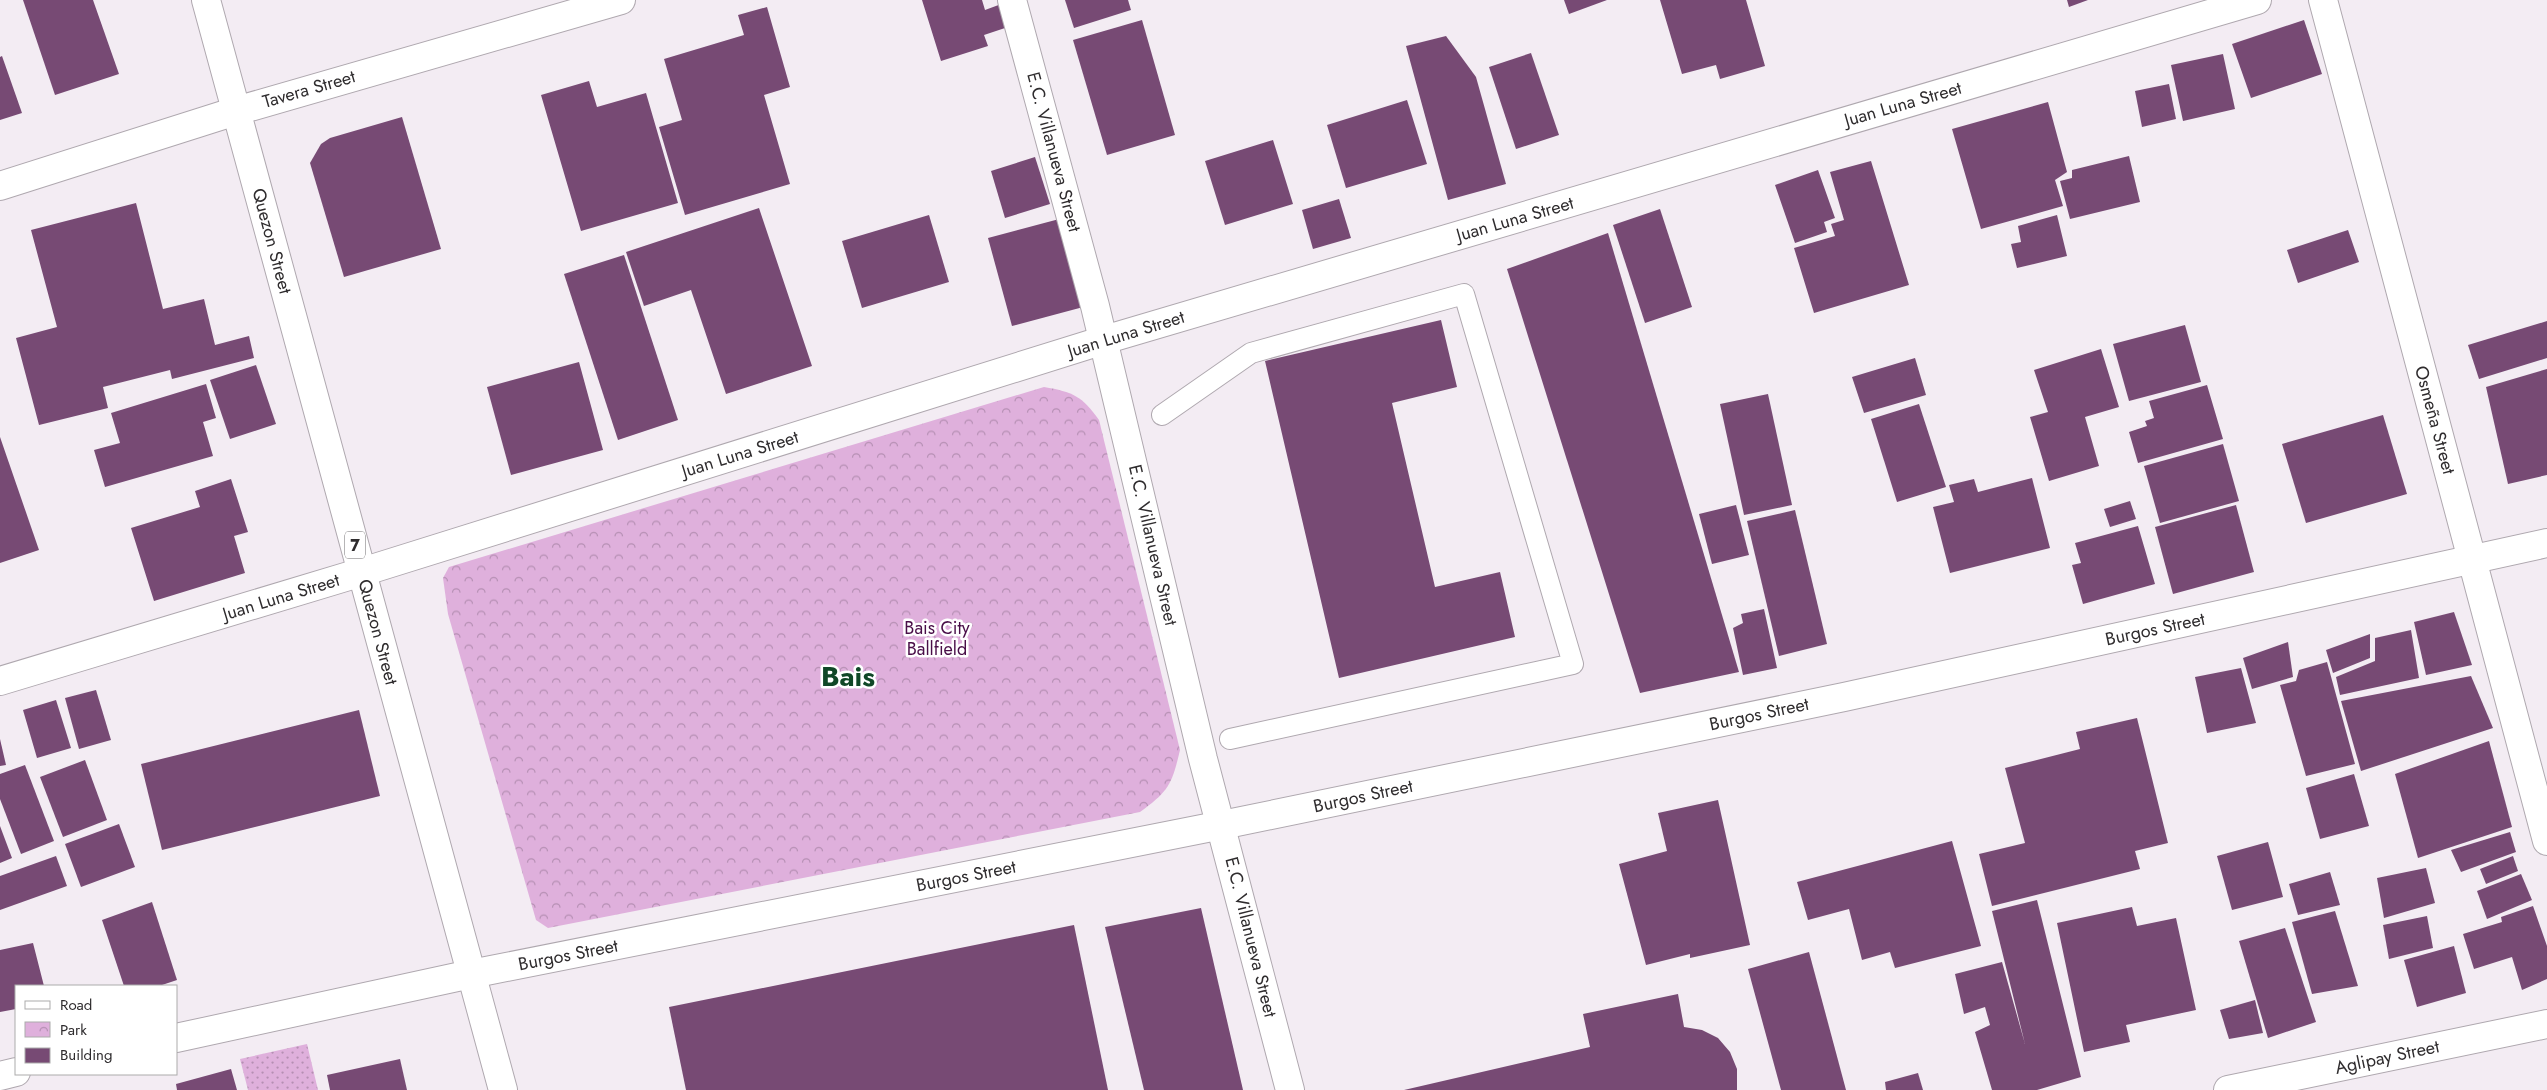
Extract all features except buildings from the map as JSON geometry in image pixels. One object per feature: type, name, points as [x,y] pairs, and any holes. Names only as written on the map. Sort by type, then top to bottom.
[{"type":"main road","name":"Quezon Street","points":[[206,0],[503,1090]]},
{"type":"main road","name":"Tavera Street","points":[[0,186],[236,110],[621,0]]},
{"type":"main road","name":"E.C. Villanueva Street","points":[[1012,0],[1104,340],[1203,759],[1222,825],[1290,1090]]},
{"type":"main road","name":"Juan Luna Street","points":[[0,681],[362,572],[1104,340],[2257,0]]},
{"type":"main road","name":"Osmeña Street","points":[[2323,0],[2547,841]]},
{"type":"main road","name":"Burgos Street","points":[[178,1038],[471,974],[1222,825],[1844,697],[2547,543]]},
{"type":"main road","name":"Aglipay Street","points":[[2228,1090],[2547,1024]]},
{"type":"main road","points":[[0,1076],[15,1072]]},
{"type":"lane","points":[[1162,415],[1251,353],[1464,294],[1572,664],[1230,739]]},
{"type":"green space","name":"Bais City Ballfield","points":[[1044,387],[1076,396],[1087,405],[1099,420],[1180,750],[1171,779],[1163,792],[1140,812],[548,928],[536,920],[448,614],[443,578],[449,567]]},
{"type":"green space","points":[[307,1044],[318,1090],[248,1090],[240,1059]]},
{"type":"district","name":"Bais","points":[[848,676]]}]
